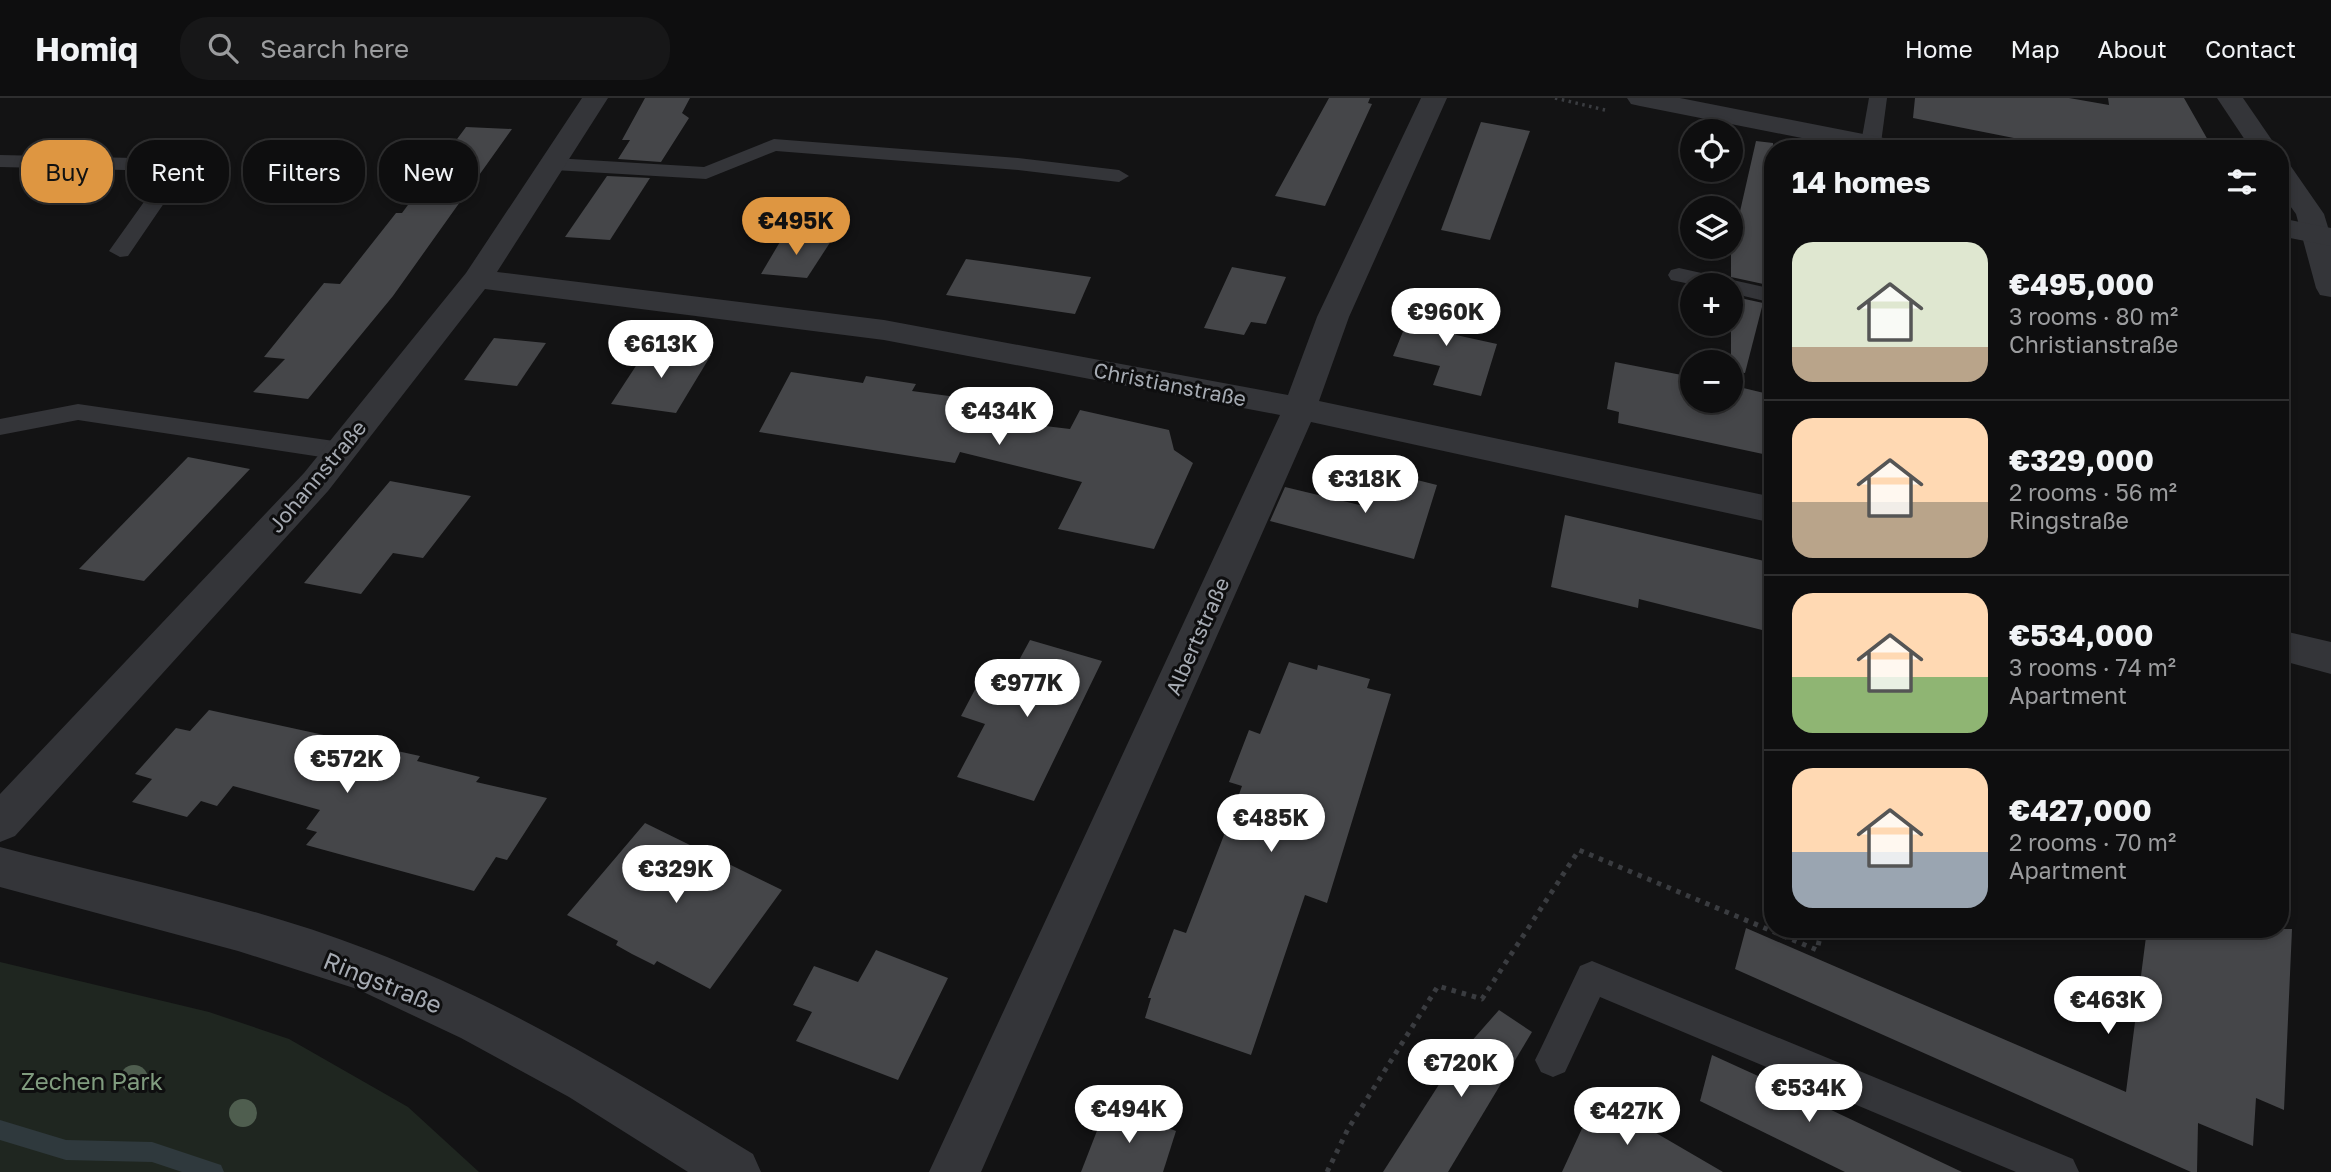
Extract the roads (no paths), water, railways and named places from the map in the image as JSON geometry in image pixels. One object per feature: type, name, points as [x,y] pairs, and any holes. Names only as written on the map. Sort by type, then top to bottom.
[{"type":"street","name":"Johannstraße","points":[[0,823],[316,482],[477,279],[595,98]]},
{"type":"street","name":"Albertstraße","points":[[955,1172],[1300,408],[1334,317],[1434,98]]},
{"type":"street","points":[[1640,98],[1856,140]]},
{"type":"street","points":[[2230,98],[2259,140]]},
{"type":"street","points":[[2289,184],[2324,236],[2331,288]]},
{"type":"street","points":[[2289,229],[2324,236]]},
{"type":"street","name":"Christianstraße","points":[[477,279],[884,330],[1300,408],[1764,508]]},
{"type":"street","points":[[2289,647],[2331,658]]},
{"type":"street","name":"Ringstraße","points":[[0,867],[238,930],[365,970],[478,1022],[586,1080],[735,1172]]},
{"type":"lane","points":[[1871,140],[1878,98]]},
{"type":"lane","points":[[554,164],[706,173],[774,145],[1018,164],[1119,176]]},
{"type":"lane","points":[[0,161],[180,164],[120,251]]},
{"type":"lane","points":[[1743,289],[1764,294]]},
{"type":"lane","points":[[0,427],[78,412],[341,451]]},
{"type":"lane","points":[[1553,1060],[1592,977],[2060,1172]]},
{"type":"waterway","points":[[0,1130],[66,1150],[152,1152],[214,1172]]},
{"type":"park label","name":"Zechen Park","points":[[92,1080]]}]
